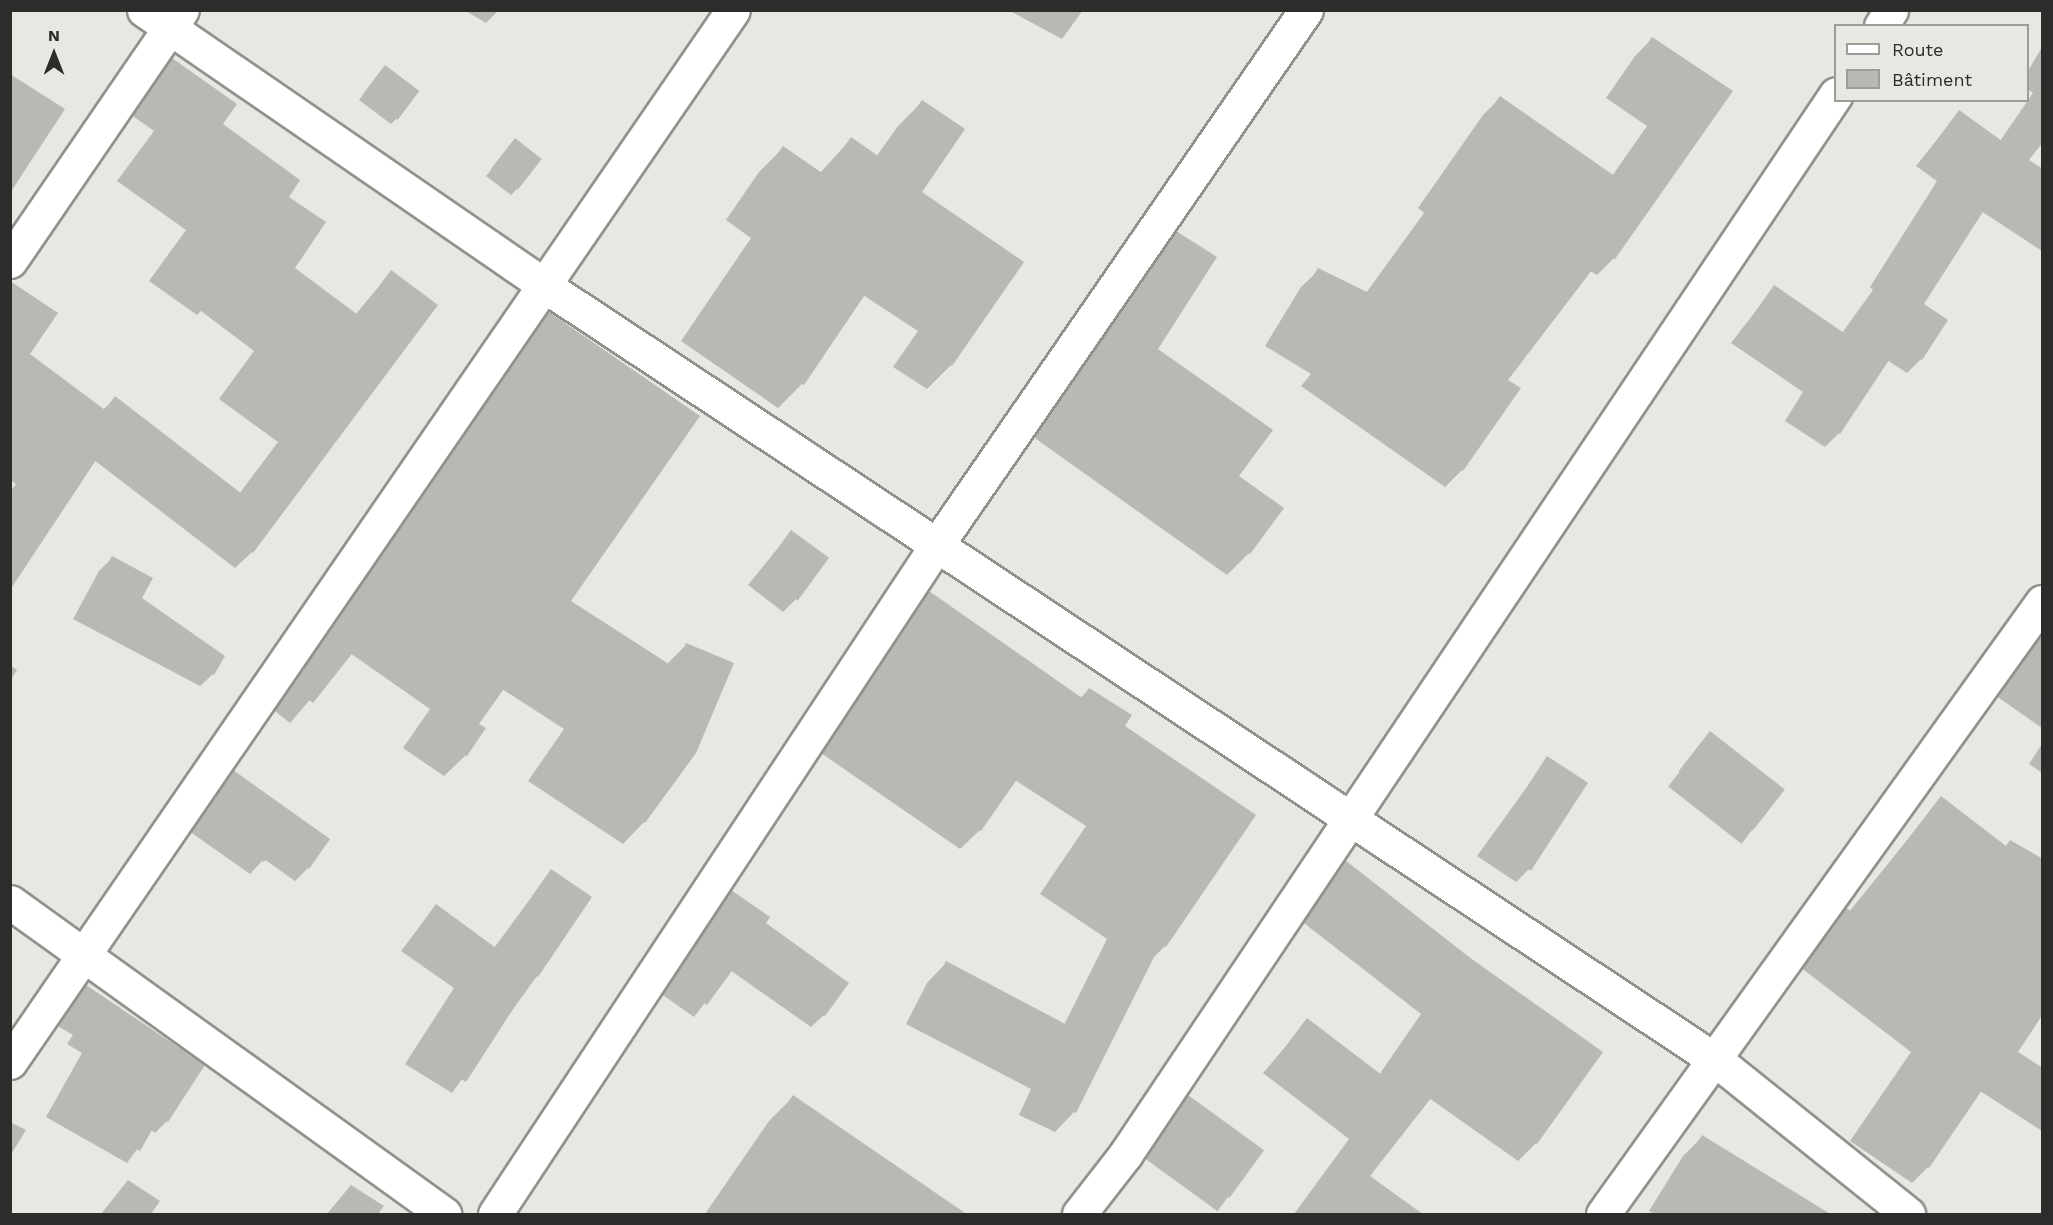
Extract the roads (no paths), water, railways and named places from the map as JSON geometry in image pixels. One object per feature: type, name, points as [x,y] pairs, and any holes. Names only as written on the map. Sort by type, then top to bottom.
[{"type":"street","points":[[144,10],[176,19],[545,286],[1717,1061],[1908,1215]]},
{"type":"street","points":[[10,1062],[84,951],[545,286],[733,10]]},
{"type":"street","points":[[495,1215],[936,546],[1305,10]]},
{"type":"street","points":[[1882,24],[1891,10]]},
{"type":"street","points":[[10,261],[176,19]]},
{"type":"street","points":[[1079,1215],[1125,1155],[1834,97]]},
{"type":"street","points":[[1603,1215],[1717,1061],[2043,602]]},
{"type":"street","points":[[10,902],[84,951],[444,1215]]}]
